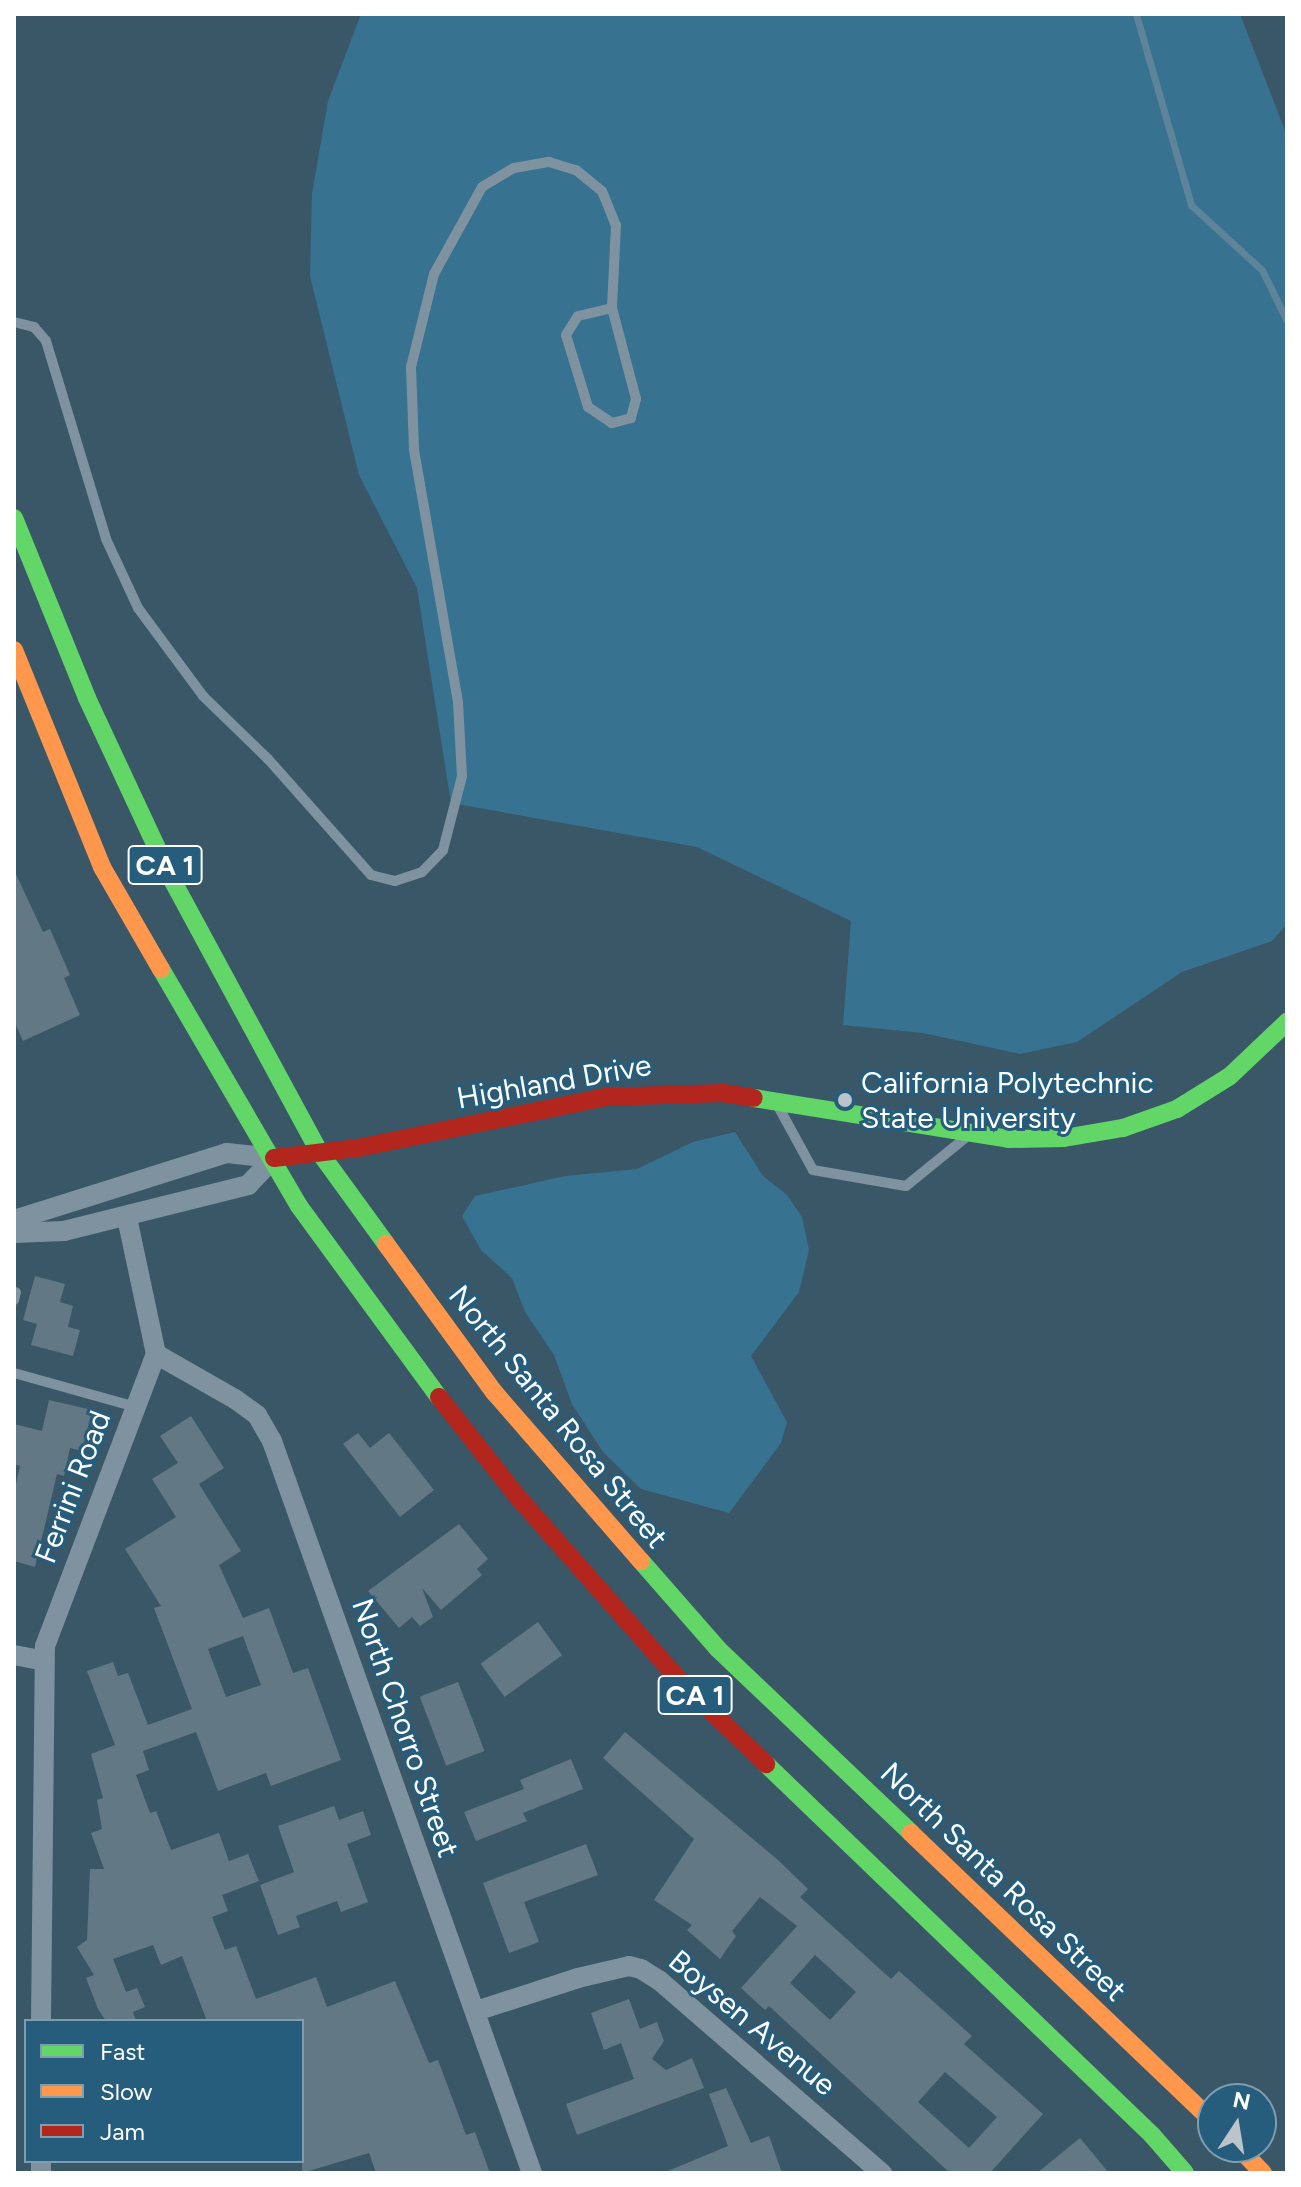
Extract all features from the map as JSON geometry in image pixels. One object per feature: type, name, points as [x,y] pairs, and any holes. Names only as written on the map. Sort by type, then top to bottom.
[{"type":"main road","name":"North Santa Rosa Street","points":[[14,518],[87,698],[169,874],[320,1153],[494,1392],[718,1649],[1197,2107]]},
{"type":"main road","name":"CA 1","points":[[14,650],[102,867],[274,1158],[299,1206],[437,1395],[516,1495],[682,1683],[1152,2135],[1185,2173]]},
{"type":"main road","name":"Highland Drive","points":[[274,1158],[320,1153],[607,1097],[723,1093],[970,1134],[1064,1138],[1123,1128],[1177,1109],[1230,1076],[1287,1022]]},
{"type":"street","name":"Highland Drive","points":[[14,1220],[227,1153],[274,1158]]},
{"type":"street","points":[[14,1233],[64,1231],[248,1185],[274,1158]]},
{"type":"street","points":[[127,1217],[156,1354]]},
{"type":"street","name":"Ferrini Road","points":[[41,2019],[45,1646],[156,1354]]},
{"type":"street","name":"North Chorro Street","points":[[156,1354],[257,1415],[272,1441],[532,2173]]},
{"type":"street","points":[[14,1655],[44,1661]]},
{"type":"street","name":"Boysen Avenue","points":[[476,2011],[578,1978],[629,1966],[641,1969],[660,1981],[882,2173]]},
{"type":"lane","points":[[14,322],[34,327],[46,341],[106,539],[138,608],[203,696],[268,759],[371,875],[395,881],[422,872],[443,850],[462,776],[458,702],[414,449],[411,367],[434,274],[482,187],[514,168],[549,162],[576,170],[602,191],[616,225],[612,308],[636,399],[631,418],[612,423],[588,407],[566,335],[578,316],[612,308]]},
{"type":"lane","points":[[775,1101],[813,1170],[906,1186],[970,1134]]},
{"type":"lane","points":[[14,1373],[136,1407]]},
{"type":"shaded area","points":[[361,14],[1240,14],[1287,136],[1287,924],[1272,941],[1182,972],[1077,1042],[1020,1054],[923,1033],[843,1025],[851,921],[697,847],[451,803],[417,588],[359,475],[310,276],[312,194],[328,101]]},
{"type":"shaded area","points":[[735,1132],[763,1176],[787,1195],[802,1217],[809,1250],[799,1292],[751,1356],[787,1422],[781,1443],[729,1513],[641,1489],[603,1452],[572,1404],[554,1355],[525,1312],[512,1278],[481,1250],[462,1216],[475,1196],[565,1176],[637,1169],[693,1142]]},
{"type":"building","points":[[14,870],[43,932],[50,929],[70,975],[64,978],[80,1015],[23,1041],[14,1021]]},
{"type":"building","points":[[35,1276],[65,1284],[60,1302],[73,1306],[68,1327],[80,1330],[73,1356],[31,1345],[37,1324],[23,1320]]},
{"type":"building","points":[[49,1400],[92,1410],[82,1451],[70,1448],[64,1476],[57,1474],[35,1567],[14,1561],[14,1493],[20,1466],[14,1464],[14,1424],[42,1431]]},
{"type":"building","points":[[191,1416],[224,1468],[199,1484],[241,1551],[219,1565],[243,1618],[269,1608],[293,1673],[308,1668],[341,1760],[271,1786],[266,1773],[218,1791],[196,1732],[143,1751],[149,1770],[136,1775],[150,1813],[156,1811],[171,1850],[219,1833],[229,1861],[248,1854],[259,1881],[222,1895],[228,1911],[212,1917],[225,1950],[236,1946],[256,1999],[316,1977],[327,2007],[395,1981],[429,2063],[438,2060],[466,2135],[475,2132],[490,2173],[376,2173],[369,2153],[302,2173],[304,2019],[206,2019],[182,1956],[161,1965],[153,1945],[113,1959],[126,1992],[137,1988],[145,2007],[133,2012],[135,2019],[105,2019],[98,2009],[86,1978],[94,1975],[77,1947],[87,1940],[90,1869],[104,1869],[91,1833],[102,1829],[97,1800],[103,1798],[91,1754],[115,1745],[87,1671],[113,1662],[118,1676],[128,1673],[148,1725],[192,1709],[154,1608],[161,1606],[125,1549],[176,1517],[152,1479],[178,1463],[160,1436]],"holes":[[[243,1636],[261,1685],[226,1697],[208,1649]]]},
{"type":"building","points":[[358,1433],[370,1448],[389,1433],[434,1490],[400,1517],[343,1444]]},
{"type":"building","points":[[459,1524],[488,1559],[477,1569],[482,1575],[441,1610],[422,1588],[433,1617],[420,1626],[412,1617],[399,1628],[368,1591]]},
{"type":"building","points":[[538,1622],[562,1655],[505,1697],[481,1664]]},
{"type":"building","points":[[458,1682],[485,1751],[446,1766],[420,1697]]},
{"type":"building","points":[[625,1732],[778,1860],[808,1889],[800,1897],[891,1979],[899,1971],[972,2036],[964,2044],[1043,2114],[990,2173],[950,2173],[769,2006],[765,2010],[741,1988],[797,1926],[760,1897],[732,1931],[736,1936],[720,1959],[687,1930],[692,1925],[654,1900],[694,1839],[603,1758]],"holes":[[[815,1955],[856,1992],[830,2020],[790,1983]],[[945,2072],[997,2117],[969,2148],[918,2102]]]},
{"type":"building","points":[[571,1759],[583,1789],[523,1813],[527,1821],[476,1841],[464,1812],[524,1789],[520,1780]]},
{"type":"building","points":[[334,1806],[339,1820],[363,1811],[371,1835],[347,1844],[368,1902],[341,1912],[337,1901],[296,1916],[300,1927],[278,1935],[260,1885],[294,1872],[278,1826]]},
{"type":"building","points":[[586,1844],[598,1875],[524,1902],[539,1942],[509,1953],[483,1883]]},
{"type":"building","points":[[629,1999],[640,2029],[657,2022],[664,2041],[652,2059],[666,2070],[692,2058],[704,2088],[577,2135],[566,2104],[634,2079],[621,2043],[604,2050],[591,2013]]},
{"type":"building","points":[[726,2088],[751,2143],[769,2136],[782,2173],[663,2173],[728,2146],[709,2094]]},
{"type":"building","points":[[1080,2138],[1109,2173],[1037,2173]]},
{"type":"waterway","points":[[1136,14],[1191,205],[1262,270],[1287,321]]},
{"type":"traffic: fast","points":[[14,518],[87,698],[169,874],[320,1153],[386,1244]]},
{"type":"traffic: fast","points":[[161,969],[299,1206],[439,1397]]},
{"type":"traffic: fast","points":[[754,1098],[1009,1139],[1064,1138],[1123,1128],[1177,1109],[1230,1076],[1287,1022]]},
{"type":"traffic: fast","points":[[641,1561],[718,1649],[911,1833]]},
{"type":"traffic: fast","points":[[766,1764],[1152,2135],[1185,2173]]},
{"type":"traffic: slow","points":[[14,650],[102,867],[161,969]]},
{"type":"traffic: slow","points":[[386,1244],[494,1392],[641,1561]]},
{"type":"traffic: slow","points":[[911,1833],[1197,2107]]},
{"type":"traffic: slow","points":[[1253,2163],[1263,2173]]},
{"type":"traffic: jam","points":[[274,1158],[358,1148],[607,1097],[723,1093],[754,1098]]},
{"type":"traffic: jam","points":[[439,1397],[516,1495],[682,1683],[766,1764]]},
{"type":"place","name":"California Polytechnic State University","points":[[845,1100]]}]
